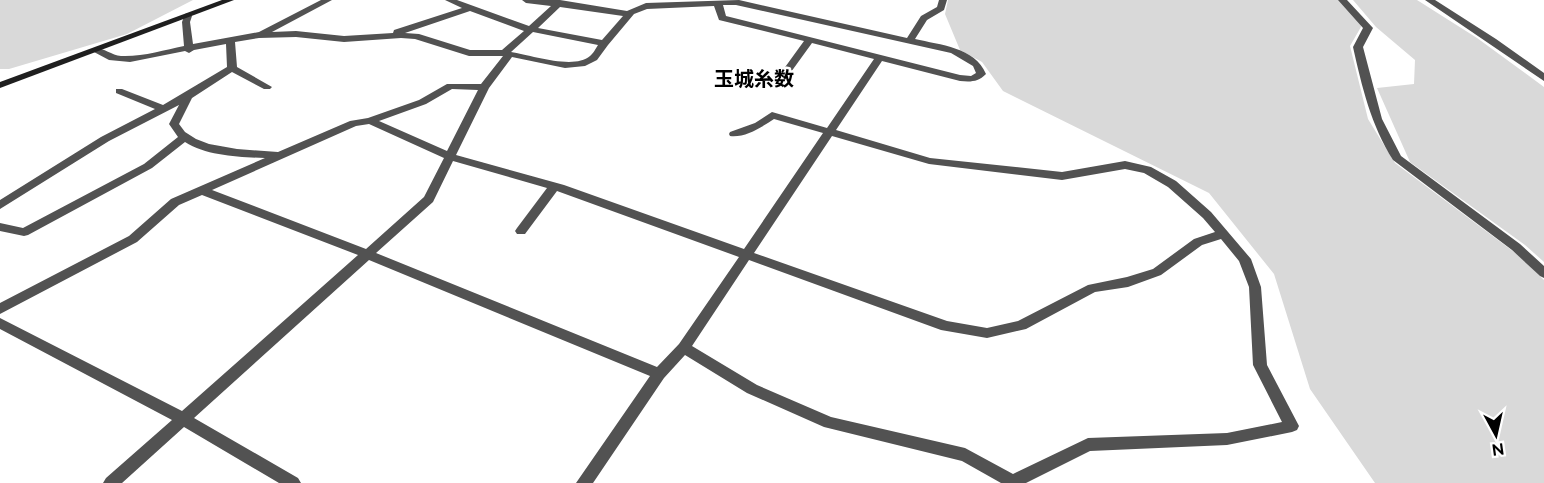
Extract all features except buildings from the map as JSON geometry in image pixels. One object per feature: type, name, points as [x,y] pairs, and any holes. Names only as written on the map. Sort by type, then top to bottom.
[{"type":"street","points":[[0,85],[230,0]]},
{"type":"street","points":[[259,35],[328,0]]},
{"type":"street","points":[[449,0],[468,9],[530,30],[604,43]]},
{"type":"street","points":[[526,0],[630,14]]},
{"type":"street","points":[[909,41],[924,18],[941,8],[943,0]]},
{"type":"street","points":[[1342,0],[1368,28],[1358,47],[1385,141],[1397,158],[1516,247],[1544,273]]},
{"type":"street","points":[[1429,0],[1493,41],[1544,78]]},
{"type":"street","points":[[97,50],[112,58],[130,60],[259,35],[296,34],[344,39],[416,36],[469,52],[506,54],[565,65],[582,64],[594,58],[630,14],[646,6],[668,3],[718,4],[738,1],[954,51],[977,64],[981,74],[973,79],[960,78],[722,18],[718,4]]},
{"type":"street","points":[[111,483],[429,199],[484,87],[506,54],[560,3]]},
{"type":"street","points":[[384,36],[468,9]]},
{"type":"street","points":[[188,16],[186,22],[189,50]]},
{"type":"street","points":[[788,70],[810,40]]},
{"type":"street","points":[[230,42],[232,68]]},
{"type":"street","points":[[584,483],[659,374],[684,348],[879,57]]},
{"type":"street","points":[[232,68],[267,87]]},
{"type":"street","points":[[0,205],[105,140],[188,96],[232,68]]},
{"type":"street","points":[[0,309],[133,239],[175,202],[201,190],[354,123],[370,121],[421,102],[450,86],[484,87]]},
{"type":"street","points":[[119,91],[162,108]]},
{"type":"street","points":[[188,96],[174,124],[179,135],[203,146],[281,156]]},
{"type":"street","points":[[684,348],[752,389],[829,423],[965,455],[1013,482],[1088,446],[1227,439],[1292,426],[1260,365],[1255,287],[1245,259],[1224,233],[1172,184],[1147,170],[1125,165],[1062,176],[929,161],[772,115],[759,125],[734,134]]},
{"type":"street","points":[[370,121],[451,157],[554,187],[946,326],[987,333],[1021,325],[1092,288],[1128,282],[1157,272],[1198,242],[1224,233]]},
{"type":"street","points":[[0,227],[24,232],[148,166],[184,137]]},
{"type":"street","points":[[521,231],[554,187]]},
{"type":"street","points":[[201,190],[659,374]]},
{"type":"street","points":[[0,323],[184,419],[293,483]]},
{"type":"shaded area","points":[[0,0],[193,0],[127,34],[9,69],[0,69]]},
{"type":"shaded area","points":[[948,0],[1339,0],[1359,16],[1361,27],[1350,46],[1368,119],[1395,163],[1518,255],[1544,280],[1544,483],[1375,483],[1310,389],[1274,274],[1209,193],[1003,91],[982,62],[960,50],[945,14]]},
{"type":"shaded area","points":[[1353,0],[1417,0],[1477,38],[1544,87],[1544,262],[1525,245],[1410,162],[1377,88],[1414,84],[1415,60],[1376,27]]},
{"type":"district","name":"玉城糸数","points":[[754,79]]}]
